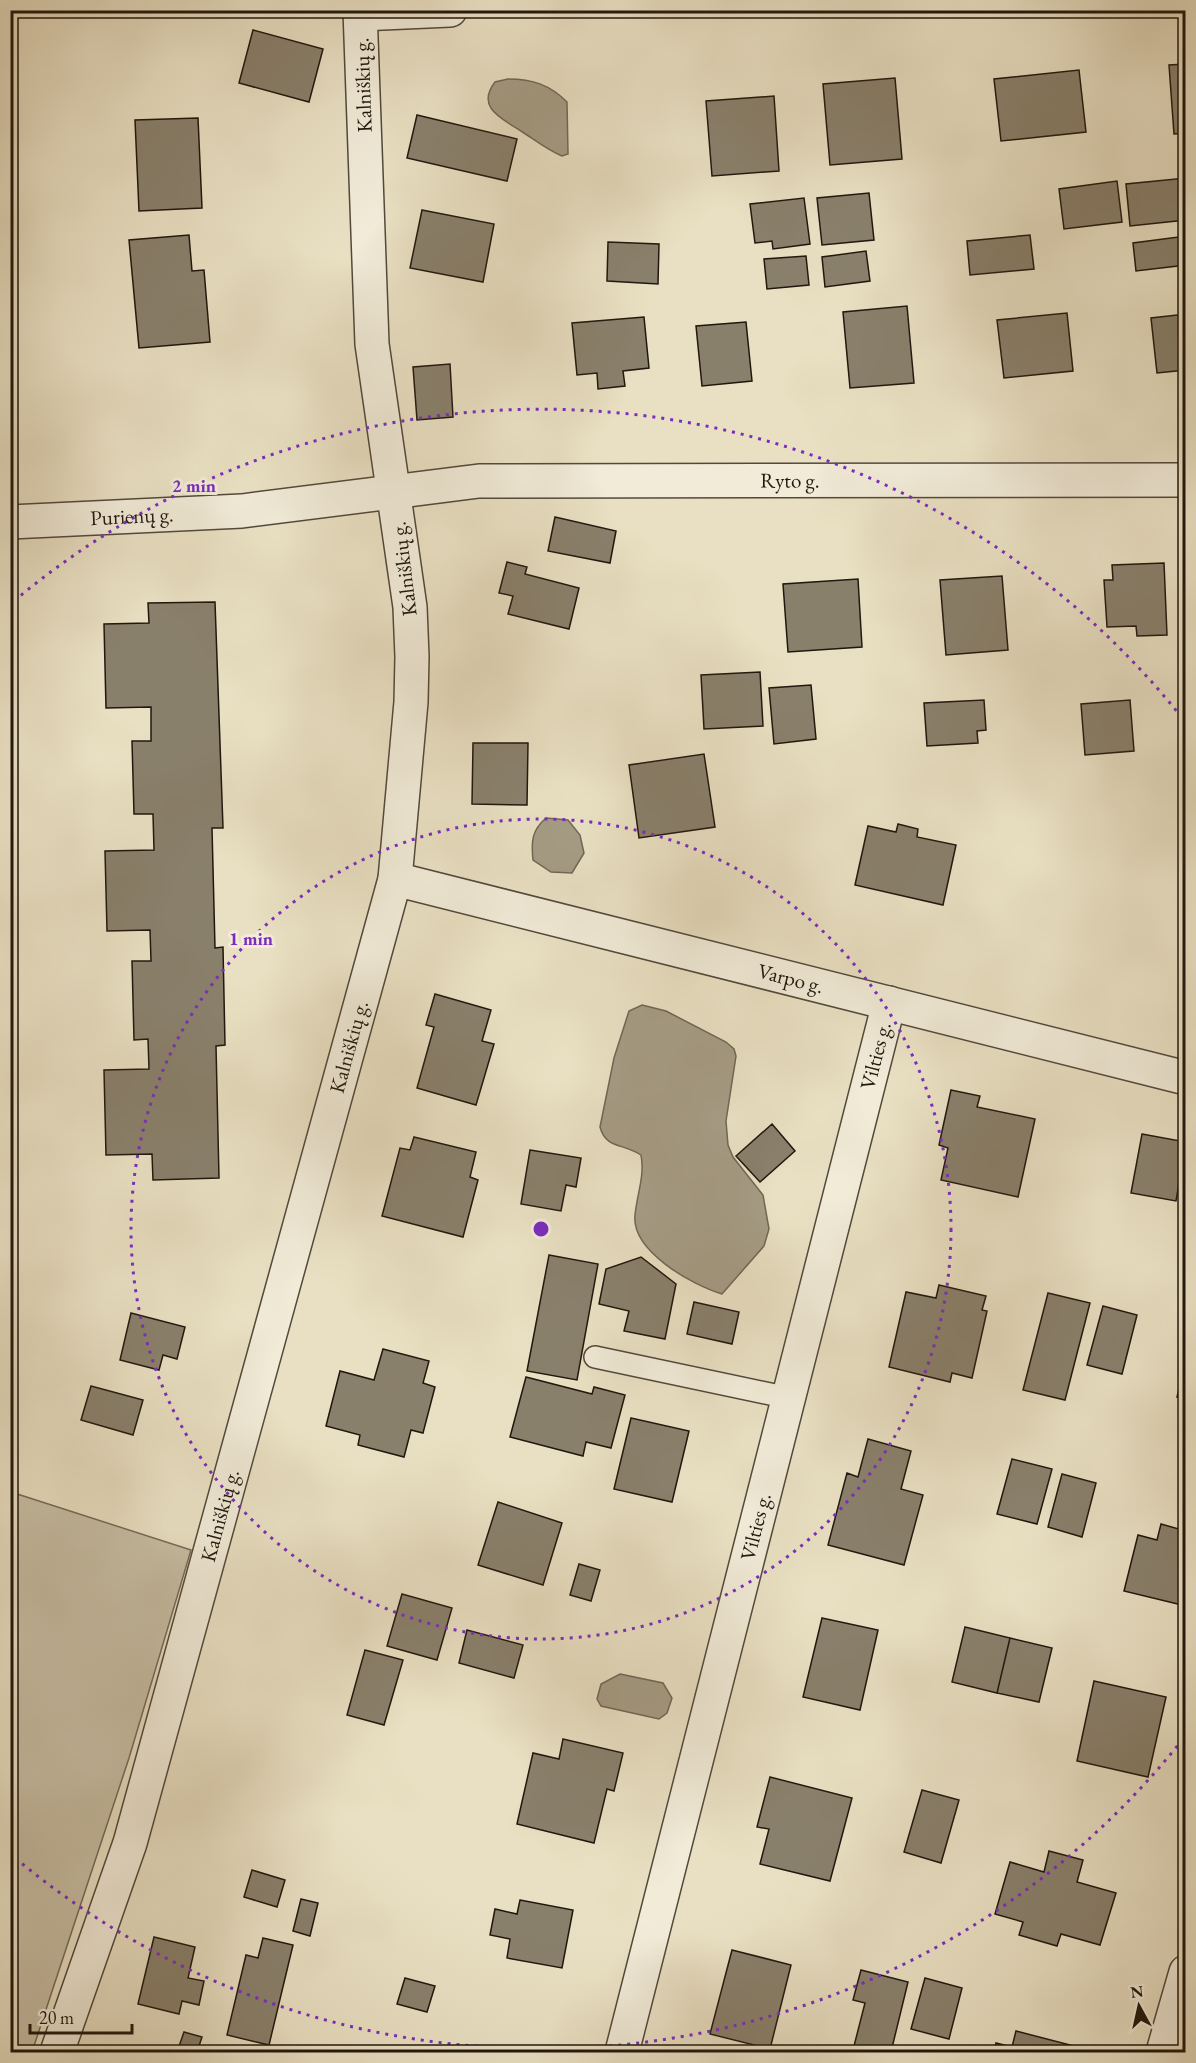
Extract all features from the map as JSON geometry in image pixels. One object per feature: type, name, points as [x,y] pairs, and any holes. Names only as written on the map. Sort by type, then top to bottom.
[{"type":"street","points":[[360,12],[450,10]]},
{"type":"street","name":"Kalniškių g.","points":[[57,2052],[130,1843],[395,879],[411,702],[410,607],[372,344],[360,12]]},
{"type":"street","name":"Ryto g.","points":[[395,492],[479,482],[1185,480]]},
{"type":"street","name":"Purienų g.","points":[[10,522],[242,511],[395,492]]},
{"type":"street","name":"Varpo g.","points":[[395,879],[1185,1078]]},
{"type":"street","name":"Vilties g.","points":[[622,2052],[890,1003]]},
{"type":"street","points":[[1163,2052],[1185,1972]]},
{"type":"lane","points":[[595,1357],[789,1398]]},
{"type":"shaded area","points":[[508,79],[540,84],[554,91],[567,102],[568,154],[562,156],[551,151],[494,112],[488,99],[490,91],[495,82]]},
{"type":"shaded area","points":[[546,818],[568,820],[580,835],[584,853],[572,873],[551,872],[533,860],[534,836]]},
{"type":"shaded area","points":[[642,1005],[666,1011],[726,1042],[734,1049],[736,1056],[726,1121],[728,1145],[733,1157],[763,1195],[769,1229],[764,1246],[722,1294],[680,1275],[666,1265],[643,1241],[636,1228],[635,1215],[641,1178],[641,1155],[606,1139],[600,1127],[614,1058],[629,1011]]},
{"type":"shaded area","points":[[11,1492],[191,1550],[129,1758],[32,2052],[10,2052]]},
{"type":"shaded area","points":[[620,1674],[663,1683],[672,1698],[667,1713],[659,1719],[601,1706],[597,1699],[601,1684]]},
{"type":"building","points":[[253,30],[323,49],[309,102],[239,83]]},
{"type":"building","points":[[1186,64],[1186,133],[1174,134],[1169,65]]},
{"type":"building","points":[[1079,70],[1086,132],[1001,141],[994,79]]},
{"type":"building","points":[[895,78],[902,159],[830,165],[823,84]]},
{"type":"building","points":[[774,96],[779,171],[712,176],[706,101]]},
{"type":"building","points":[[417,115],[517,139],[507,181],[407,158]]},
{"type":"building","points":[[198,118],[202,208],[139,211],[135,120]]},
{"type":"building","points":[[1186,178],[1186,220],[1130,226],[1126,184]]},
{"type":"building","points":[[1117,181],[1122,222],[1064,229],[1059,189]]},
{"type":"building","points":[[869,193],[874,240],[822,245],[817,198]]},
{"type":"building","points":[[804,198],[810,244],[773,249],[772,241],[755,243],[750,204]]},
{"type":"building","points":[[422,210],[494,224],[483,282],[410,268]]},
{"type":"building","points":[[189,235],[192,271],[204,270],[210,342],[139,348],[129,240]]},
{"type":"building","points":[[1030,235],[1034,269],[970,275],[967,241]]},
{"type":"building","points":[[1186,236],[1186,265],[1136,271],[1133,243]]},
{"type":"building","points":[[608,242],[659,244],[658,284],[607,281]]},
{"type":"building","points":[[866,251],[870,281],[825,287],[822,257]]},
{"type":"building","points":[[806,256],[809,285],[767,289],[764,259]]},
{"type":"building","points":[[907,306],[914,383],[850,388],[843,312]]},
{"type":"building","points":[[1067,313],[1073,371],[1004,378],[997,320]]},
{"type":"building","points":[[1186,314],[1186,370],[1157,373],[1151,318]]},
{"type":"building","points":[[644,317],[649,368],[623,371],[625,386],[598,389],[597,373],[577,375],[572,323]]},
{"type":"building","points":[[746,322],[752,381],[702,386],[696,326]]},
{"type":"building","points":[[450,364],[453,417],[417,420],[413,367]]},
{"type":"building","points":[[555,517],[616,531],[610,563],[548,551]]},
{"type":"building","points":[[507,562],[527,567],[525,574],[579,588],[569,629],[508,614],[513,596],[499,593]]},
{"type":"building","points":[[1164,563],[1167,635],[1137,636],[1136,626],[1107,627],[1104,580],[1113,580],[1112,565]]},
{"type":"building","points":[[1002,576],[1008,650],[946,655],[940,580]]},
{"type":"building","points":[[858,579],[862,647],[788,652],[783,584]]},
{"type":"building","points":[[215,602],[223,828],[212,828],[215,948],[223,947],[225,1045],[216,1046],[219,1178],[153,1180],[152,1154],[106,1155],[104,1070],[149,1069],[148,1039],[134,1040],[132,961],[151,961],[150,930],[107,931],[105,851],[154,850],[153,814],[134,814],[132,741],[151,741],[151,707],[106,708],[104,624],[149,623],[148,603]]},
{"type":"building","points":[[760,672],[763,726],[704,729],[701,675]]},
{"type":"building","points":[[811,685],[816,739],[774,744],[769,688]]},
{"type":"building","points":[[984,700],[986,730],[977,731],[978,743],[927,746],[924,703]]},
{"type":"building","points":[[1130,700],[1134,751],[1085,755],[1081,704]]},
{"type":"building","points":[[473,743],[528,743],[527,805],[472,804]]},
{"type":"building","points":[[704,754],[715,827],[639,838],[629,765]]},
{"type":"building","points":[[898,824],[918,829],[917,837],[956,845],[943,905],[855,885],[868,826],[896,832]]},
{"type":"building","points":[[435,994],[491,1010],[482,1041],[494,1044],[476,1105],[417,1088],[434,1027],[426,1025]]},
{"type":"building","points":[[951,1090],[980,1096],[977,1107],[1035,1119],[1018,1197],[941,1180],[948,1148],[939,1145]]},
{"type":"building","points":[[772,1124],[795,1151],[760,1182],[736,1156]]},
{"type":"building","points":[[1142,1134],[1186,1142],[1176,1201],[1131,1193]]},
{"type":"building","points":[[414,1137],[476,1152],[470,1177],[478,1180],[463,1237],[382,1216],[400,1148],[410,1150]]},
{"type":"building","points":[[530,1150],[581,1158],[576,1187],[566,1185],[561,1211],[521,1204]]},
{"type":"building","points":[[549,1255],[598,1264],[577,1380],[527,1371]]},
{"type":"building","points":[[641,1257],[676,1284],[665,1339],[624,1331],[629,1311],[599,1304],[606,1269]]},
{"type":"building","points":[[939,1285],[986,1296],[982,1310],[987,1311],[972,1378],[952,1373],[950,1382],[889,1367],[906,1292],[936,1298]]},
{"type":"building","points":[[1048,1293],[1090,1303],[1065,1400],[1023,1390]]},
{"type":"building","points":[[694,1302],[739,1312],[732,1344],[687,1334]]},
{"type":"building","points":[[1103,1306],[1137,1315],[1122,1374],[1087,1365]]},
{"type":"building","points":[[131,1313],[185,1327],[177,1359],[163,1355],[159,1370],[120,1360]]},
{"type":"building","points":[[383,1349],[429,1361],[423,1383],[435,1387],[423,1433],[411,1430],[404,1457],[358,1445],[360,1435],[326,1426],[340,1371],[374,1380]]},
{"type":"building","points":[[1186,1358],[1186,1398],[1177,1397]]},
{"type":"building","points":[[526,1377],[592,1394],[594,1387],[625,1395],[611,1448],[586,1442],[583,1456],[510,1437]]},
{"type":"building","points":[[91,1386],[143,1400],[133,1435],[81,1420]]},
{"type":"building","points":[[631,1418],[689,1431],[672,1502],[614,1489]]},
{"type":"building","points":[[868,1439],[911,1451],[901,1489],[923,1495],[904,1565],[828,1545],[847,1473],[858,1477]]},
{"type":"building","points":[[1012,1459],[1052,1469],[1037,1524],[997,1514]]},
{"type":"building","points":[[1062,1474],[1096,1483],[1082,1537],[1048,1527]]},
{"type":"building","points":[[498,1502],[562,1523],[543,1585],[478,1565]]},
{"type":"building","points":[[1161,1524],[1186,1531],[1186,1606],[1124,1591],[1138,1535],[1157,1540]]},
{"type":"building","points":[[579,1564],[600,1570],[591,1601],[570,1595]]},
{"type":"building","points":[[402,1594],[452,1608],[437,1660],[387,1646]]},
{"type":"building","points":[[822,1618],[878,1630],[860,1710],[803,1697]]},
{"type":"building","points":[[965,1627],[1010,1638],[997,1693],[952,1682]]},
{"type":"building","points":[[467,1630],[523,1645],[514,1678],[459,1663]]},
{"type":"building","points":[[1010,1638],[1052,1648],[1039,1702],[997,1693]]},
{"type":"building","points":[[365,1650],[403,1660],[384,1725],[347,1715]]},
{"type":"building","points":[[1094,1681],[1166,1697],[1148,1777],[1077,1761]]},
{"type":"building","points":[[563,1739],[623,1753],[614,1791],[607,1789],[594,1843],[517,1824],[533,1753],[559,1759]]},
{"type":"building","points":[[770,1777],[852,1798],[830,1881],[760,1864],[769,1829],[757,1827]]},
{"type":"building","points":[[922,1790],[959,1800],[941,1863],[904,1852]]},
{"type":"building","points":[[1049,1851],[1083,1860],[1077,1882],[1116,1893],[1100,1945],[1061,1934],[1057,1946],[1019,1935],[1023,1922],[995,1914],[1010,1862],[1044,1872]]},
{"type":"building","points":[[252,1870],[285,1880],[277,1907],[244,1897]]},
{"type":"building","points":[[301,1899],[318,1903],[310,1936],[293,1931]]},
{"type":"building","points":[[520,1900],[573,1910],[562,1968],[507,1958],[510,1939],[490,1935],[495,1909],[517,1914]]},
{"type":"building","points":[[154,1937],[195,1947],[188,1978],[204,1981],[199,2005],[182,2001],[179,2014],[138,2004]]},
{"type":"building","points":[[263,1938],[293,1945],[269,2045],[227,2035],[246,1955],[258,1958]]},
{"type":"building","points":[[732,1950],[791,1965],[770,2049],[710,2034]]},
{"type":"building","points":[[861,1970],[908,1982],[891,2052],[878,2052],[854,2046],[865,2003],[853,2000]]},
{"type":"building","points":[[405,1978],[435,1986],[427,2012],[397,2004]]},
{"type":"building","points":[[925,1978],[962,1988],[949,2039],[911,2029]]},
{"type":"building","points":[[1016,2031],[1074,2046],[1072,2052],[994,2052],[996,2043],[1012,2047]]},
{"type":"building","points":[[184,2032],[202,2037],[197,2052],[177,2052]]}]
